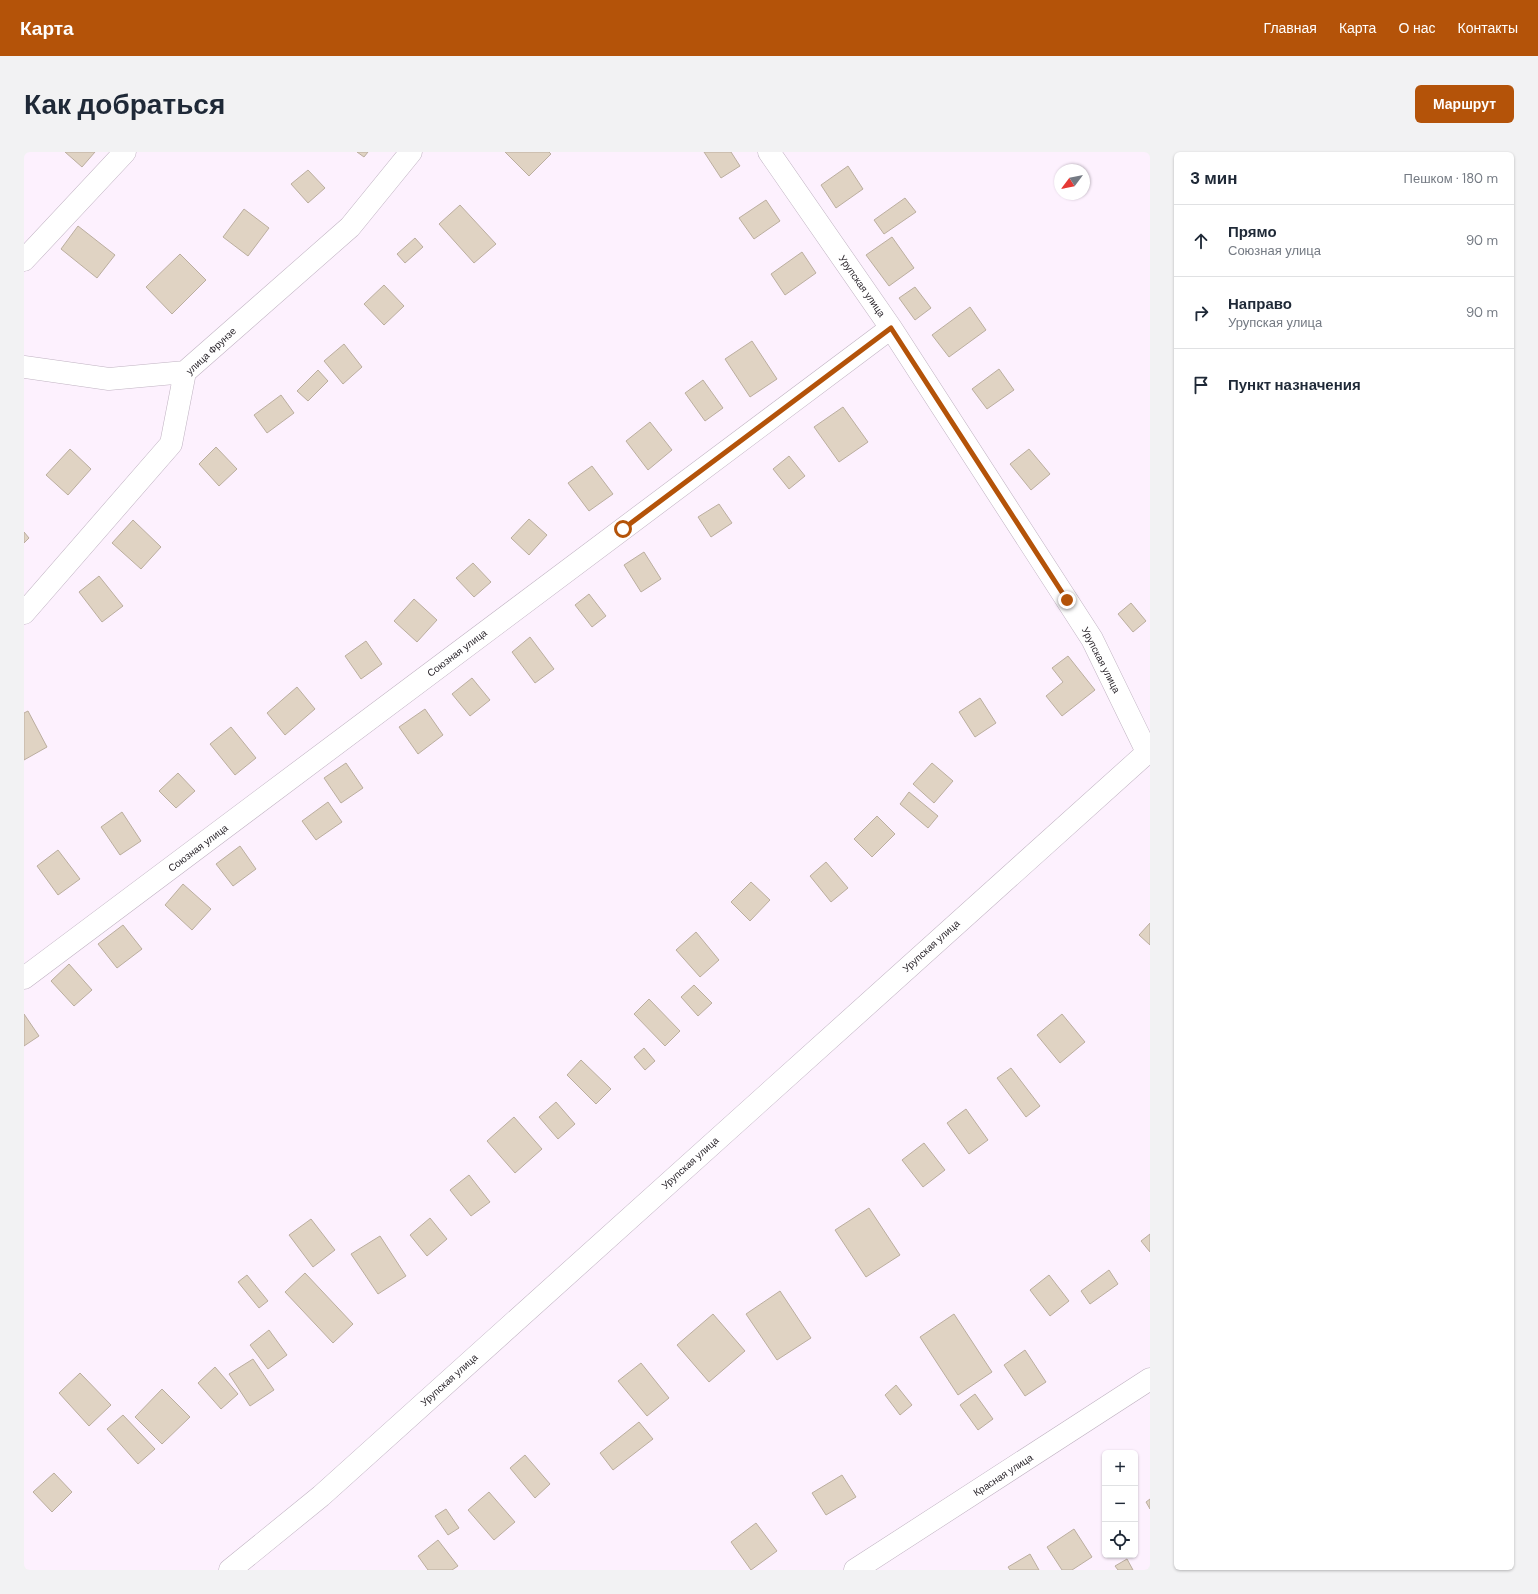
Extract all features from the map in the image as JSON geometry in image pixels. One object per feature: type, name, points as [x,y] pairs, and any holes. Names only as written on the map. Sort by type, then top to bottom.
[{"type":"street","points":[[24,260],[125,152]]},
{"type":"street","name":"улица Фрунзе","points":[[24,613],[171,444],[185,372],[350,227],[411,152]]},
{"type":"street","name":"Урупская улица","points":[[230,1570],[321,1496],[1149,753],[1092,639],[891,328],[769,152]]},
{"type":"street","name":"Союзная улица","points":[[24,978],[891,328]]},
{"type":"street","points":[[24,367],[109,379],[185,372]]},
{"type":"street","name":"Красная улица","points":[[855,1570],[1150,1379]]},
{"type":"building","points":[[65,152],[95,152],[82,167]]},
{"type":"building","points":[[357,152],[368,152],[364,157]]},
{"type":"building","points":[[505,152],[549,152],[551,154],[529,176]]},
{"type":"building","points":[[704,152],[731,152],[740,166],[721,178]]},
{"type":"building","points":[[848,166],[863,189],[836,208],[821,185]]},
{"type":"building","points":[[308,170],[325,188],[308,203],[291,184]]},
{"type":"building","points":[[905,198],[916,212],[884,234],[874,220]]},
{"type":"building","points":[[766,200],[780,221],[754,239],[739,218]]},
{"type":"building","points":[[460,205],[496,244],[474,263],[439,224]]},
{"type":"building","points":[[244,209],[269,228],[248,256],[223,237]]},
{"type":"building","points":[[78,226],[115,255],[97,278],[61,249]]},
{"type":"building","points":[[892,237],[914,268],[889,286],[866,255]]},
{"type":"building","points":[[415,238],[423,247],[405,263],[397,254]]},
{"type":"building","points":[[802,252],[816,273],[785,295],[771,274]]},
{"type":"building","points":[[180,254],[206,280],[172,314],[146,287]]},
{"type":"building","points":[[384,285],[404,306],[384,325],[364,304]]},
{"type":"building","points":[[915,287],[931,308],[915,320],[899,298]]},
{"type":"building","points":[[970,307],[986,330],[949,357],[932,335]]},
{"type":"building","points":[[752,341],[777,379],[750,397],[725,359]]},
{"type":"building","points":[[344,344],[362,367],[343,384],[324,361]]},
{"type":"building","points":[[999,369],[1014,390],[987,409],[972,389]]},
{"type":"building","points":[[318,370],[328,381],[308,401],[297,391]]},
{"type":"building","points":[[703,380],[723,408],[705,421],[685,393]]},
{"type":"building","points":[[281,395],[294,413],[267,433],[254,415]]},
{"type":"building","points":[[843,407],[868,442],[839,462],[814,427]]},
{"type":"building","points":[[650,422],[672,450],[648,470],[626,441]]},
{"type":"building","points":[[216,447],[237,469],[219,486],[199,464]]},
{"type":"building","points":[[70,449],[91,469],[68,495],[46,475]]},
{"type":"building","points":[[1029,449],[1050,474],[1031,490],[1010,464]]},
{"type":"building","points":[[789,456],[805,476],[789,489],[773,469]]},
{"type":"building","points":[[592,466],[613,494],[589,511],[568,483]]},
{"type":"building","points":[[719,504],[732,523],[711,537],[698,517]]},
{"type":"building","points":[[529,519],[547,535],[529,555],[511,538]]},
{"type":"building","points":[[133,520],[161,547],[141,569],[112,543]]},
{"type":"building","points":[[24,532],[29,538],[24,543]]},
{"type":"building","points":[[644,552],[661,579],[641,592],[624,565]]},
{"type":"building","points":[[473,563],[491,582],[474,597],[456,578]]},
{"type":"building","points":[[99,576],[123,606],[102,622],[79,592]]},
{"type":"building","points":[[589,594],[606,616],[592,627],[575,605]]},
{"type":"building","points":[[414,599],[437,620],[417,642],[394,621]]},
{"type":"building","points":[[1131,603],[1146,621],[1133,632],[1118,614]]},
{"type":"building","points":[[530,637],[554,669],[535,683],[512,652]]},
{"type":"building","points":[[366,641],[382,664],[361,679],[345,656]]},
{"type":"building","points":[[1068,656],[1095,690],[1062,716],[1046,696],[1063,682],[1052,668]]},
{"type":"building","points":[[472,678],[490,700],[470,716],[452,694]]},
{"type":"building","points":[[297,687],[315,709],[285,735],[267,713]]},
{"type":"building","points":[[980,698],[996,723],[975,737],[959,712]]},
{"type":"building","points":[[425,709],[443,735],[418,754],[399,727]]},
{"type":"building","points":[[28,711],[47,747],[24,760],[24,713]]},
{"type":"building","points":[[231,727],[256,758],[235,775],[210,744]]},
{"type":"building","points":[[346,763],[363,788],[341,803],[324,778]]},
{"type":"building","points":[[932,763],[953,781],[934,803],[913,784]]},
{"type":"building","points":[[178,773],[195,791],[176,808],[159,791]]},
{"type":"building","points":[[909,792],[938,816],[928,828],[900,804]]},
{"type":"building","points":[[328,802],[342,822],[316,840],[302,821]]},
{"type":"building","points":[[122,812],[141,841],[120,855],[101,827]]},
{"type":"building","points":[[877,816],[895,834],[872,857],[854,839]]},
{"type":"building","points":[[240,846],[256,869],[233,886],[216,864]]},
{"type":"building","points":[[58,850],[80,879],[58,895],[37,866]]},
{"type":"building","points":[[826,862],[848,888],[831,902],[810,876]]},
{"type":"building","points":[[751,882],[770,900],[750,921],[731,902]]},
{"type":"building","points":[[183,884],[211,909],[192,930],[165,905]]},
{"type":"building","points":[[1150,923],[1150,945],[1139,935]]},
{"type":"building","points":[[123,925],[142,949],[117,968],[98,944]]},
{"type":"building","points":[[696,932],[719,960],[700,977],[676,950]]},
{"type":"building","points":[[69,964],[92,990],[74,1006],[51,981]]},
{"type":"building","points":[[694,985],[712,1003],[698,1016],[681,997]]},
{"type":"building","points":[[649,999],[680,1031],[665,1046],[634,1014]]},
{"type":"building","points":[[24,1014],[39,1036],[24,1046]]},
{"type":"building","points":[[1062,1014],[1085,1042],[1060,1063],[1037,1035]]},
{"type":"building","points":[[644,1048],[655,1061],[645,1070],[634,1057]]},
{"type":"building","points":[[581,1060],[611,1089],[596,1104],[567,1075]]},
{"type":"building","points":[[1011,1068],[1040,1106],[1026,1117],[997,1078]]},
{"type":"building","points":[[556,1102],[575,1124],[558,1139],[539,1117]]},
{"type":"building","points":[[966,1109],[988,1140],[969,1154],[947,1123]]},
{"type":"building","points":[[514,1117],[542,1149],[515,1173],[487,1141]]},
{"type":"building","points":[[924,1143],[945,1170],[923,1187],[902,1160]]},
{"type":"building","points":[[469,1175],[490,1202],[471,1216],[450,1190]]},
{"type":"building","points":[[869,1208],[900,1255],[866,1277],[835,1230]]},
{"type":"building","points":[[430,1218],[447,1239],[427,1256],[410,1235]]},
{"type":"building","points":[[311,1219],[335,1250],[313,1267],[289,1235]]},
{"type":"building","points":[[1150,1234],[1150,1252],[1141,1241]]},
{"type":"building","points":[[380,1236],[406,1276],[378,1294],[351,1254]]},
{"type":"building","points":[[1109,1270],[1118,1284],[1090,1304],[1081,1291]]},
{"type":"building","points":[[305,1273],[353,1324],[333,1343],[285,1292]]},
{"type":"building","points":[[247,1275],[268,1301],[259,1308],[238,1282]]},
{"type":"building","points":[[1049,1275],[1069,1301],[1050,1316],[1030,1290]]},
{"type":"building","points":[[780,1291],[811,1338],[777,1360],[746,1314]]},
{"type":"building","points":[[713,1314],[745,1351],[709,1382],[677,1345]]},
{"type":"building","points":[[954,1314],[992,1372],[958,1395],[920,1337]]},
{"type":"building","points":[[269,1330],[287,1355],[268,1369],[250,1345]]},
{"type":"building","points":[[1025,1350],[1046,1382],[1025,1396],[1004,1365]]},
{"type":"building","points":[[253,1359],[274,1390],[250,1406],[229,1374]]},
{"type":"building","points":[[641,1363],[669,1398],[647,1416],[618,1381]]},
{"type":"building","points":[[215,1367],[238,1394],[221,1409],[198,1383]]},
{"type":"building","points":[[80,1373],[111,1405],[89,1426],[59,1393]]},
{"type":"building","points":[[896,1385],[912,1405],[900,1415],[885,1395]]},
{"type":"building","points":[[162,1389],[190,1417],[162,1444],[135,1417]]},
{"type":"building","points":[[975,1394],[993,1419],[978,1430],[960,1405]]},
{"type":"building","points":[[123,1415],[155,1449],[138,1464],[107,1429]]},
{"type":"building","points":[[639,1422],[653,1439],[613,1470],[600,1453]]},
{"type":"building","points":[[525,1455],[550,1484],[535,1498],[510,1468]]},
{"type":"building","points":[[54,1473],[72,1492],[52,1512],[33,1492]]},
{"type":"building","points":[[842,1475],[856,1497],[826,1515],[812,1493]]},
{"type":"building","points":[[489,1492],[515,1522],[494,1540],[468,1510]]},
{"type":"building","points":[[1150,1499],[1150,1509],[1146,1502]]},
{"type":"building","points":[[446,1509],[459,1528],[448,1535],[435,1516]]},
{"type":"building","points":[[756,1523],[777,1551],[751,1570],[731,1542]]},
{"type":"building","points":[[1074,1529],[1092,1557],[1072,1570],[1062,1570],[1047,1547]]},
{"type":"building","points":[[438,1540],[458,1566],[452,1570],[428,1570],[418,1556]]},
{"type":"building","points":[[1030,1554],[1039,1570],[1010,1570],[1008,1567]]},
{"type":"building","points":[[1127,1559],[1133,1570],[1118,1570],[1115,1566]]},
{"type":"route","points":[[623,529],[891,328],[1067,600]]}]
